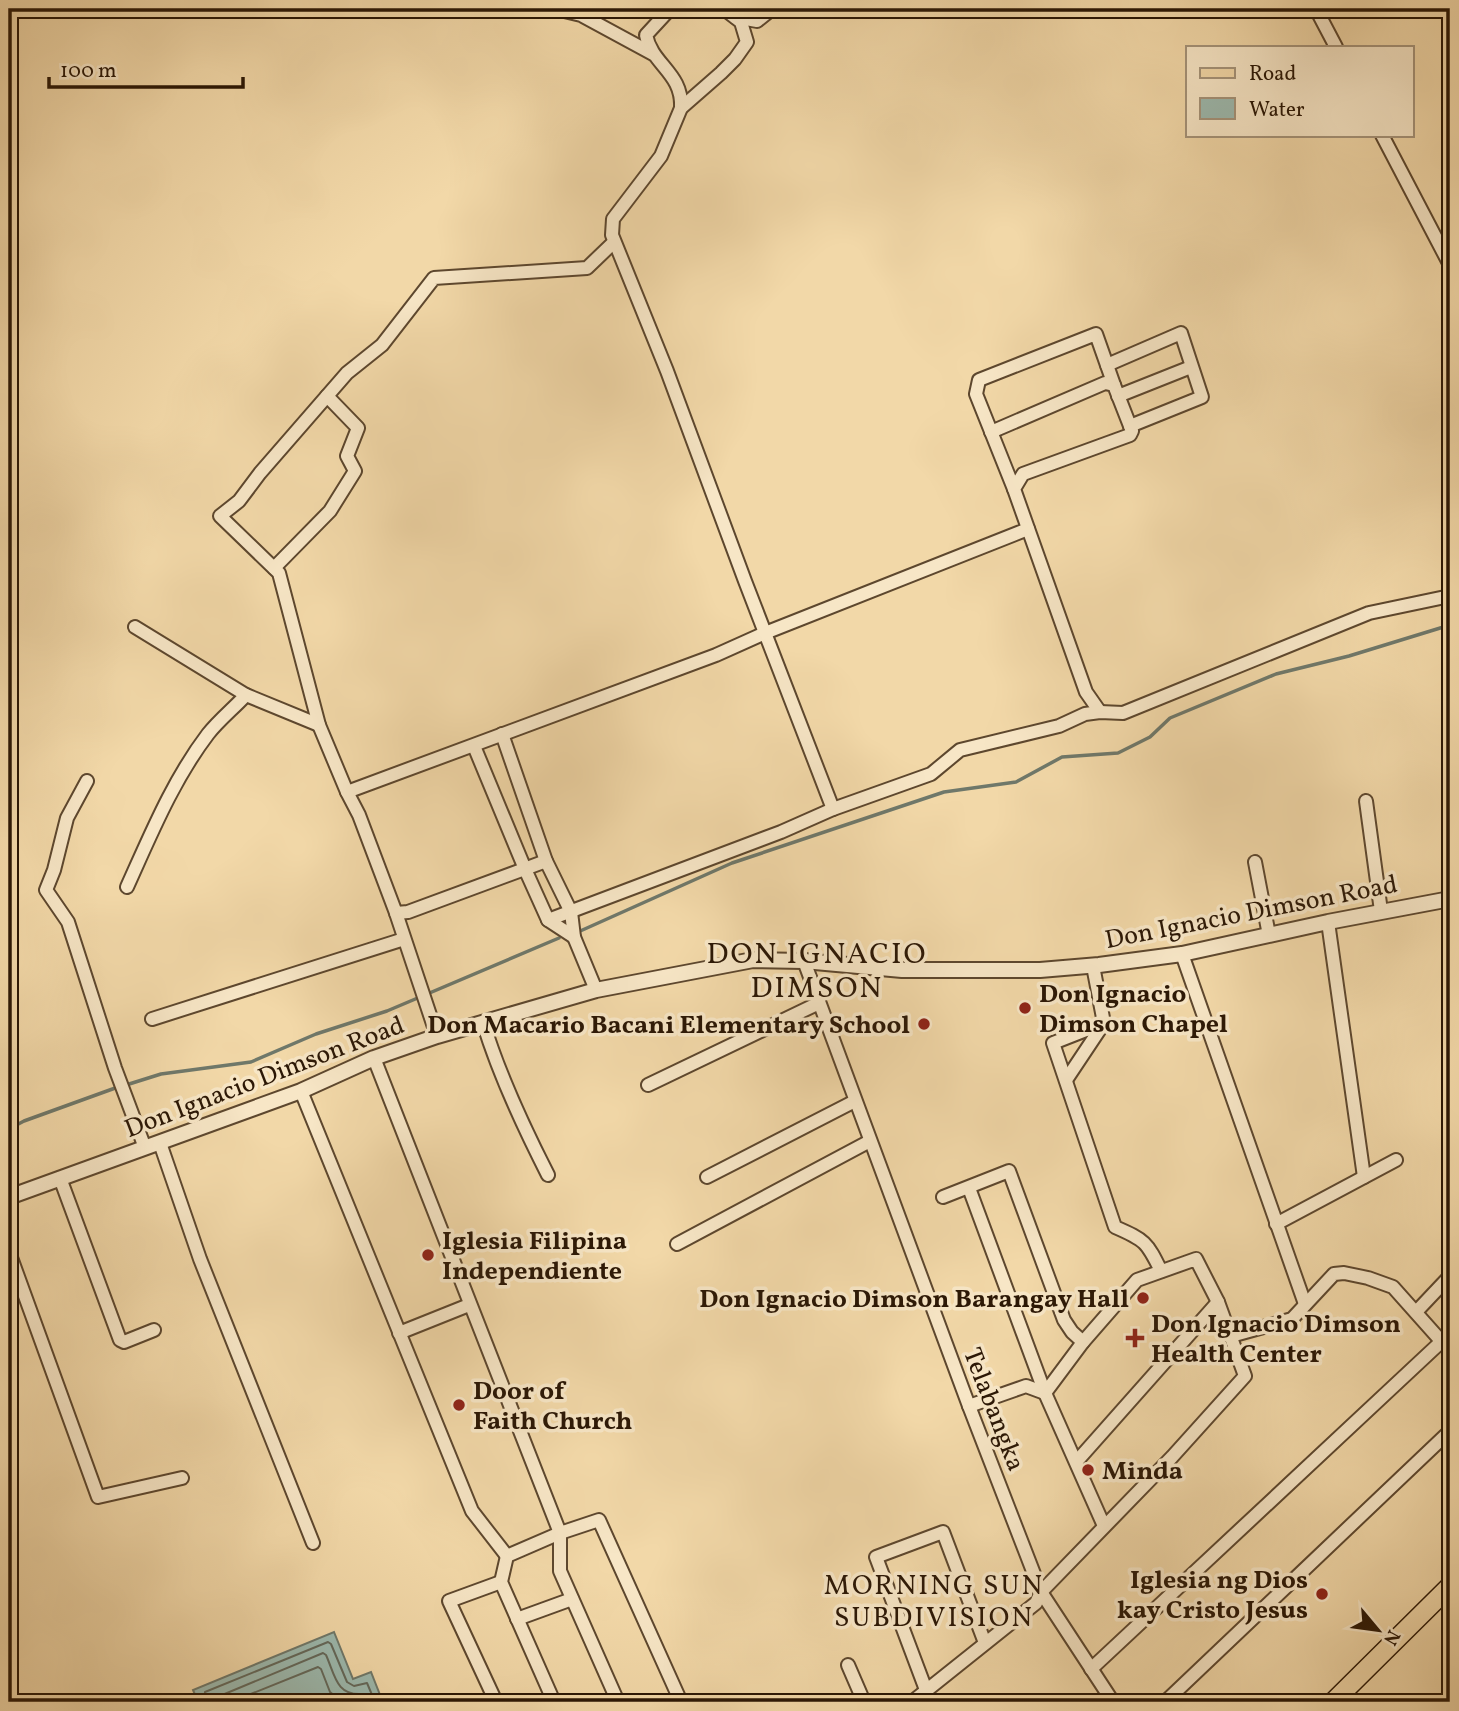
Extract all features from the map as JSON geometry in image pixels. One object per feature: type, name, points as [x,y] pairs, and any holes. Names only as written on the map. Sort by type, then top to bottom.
[{"type":"main road","points":[[1333,1702],[1450,1586]]},
{"type":"street","points":[[556,9],[581,15],[657,56]]},
{"type":"street","points":[[670,9],[646,35],[648,46],[679,85],[681,107],[661,156],[613,219],[611,230],[834,809]]},
{"type":"street","points":[[681,107],[721,73],[747,43],[741,22],[724,9]]},
{"type":"street","points":[[735,17],[757,20],[772,9]]},
{"type":"street","points":[[1316,9],[1335,46]]},
{"type":"street","points":[[1383,136],[1450,265]]},
{"type":"street","points":[[437,1036],[396,913],[359,815],[319,726],[279,573],[220,516],[239,501],[347,373],[382,345],[434,278],[587,268],[614,242]]},
{"type":"street","points":[[1107,365],[1181,333],[1202,397],[1130,426]]},
{"type":"street","points":[[1014,489],[1023,474],[1130,435],[1132,430],[1096,334],[984,376],[979,380],[976,394],[1014,489],[1086,692],[1100,712]]},
{"type":"street","points":[[991,432],[1105,383],[1116,390],[1191,367]]},
{"type":"street","points":[[274,568],[330,512],[355,471],[347,456],[358,428],[327,396]]},
{"type":"street","points":[[347,792],[716,655],[1028,529]]},
{"type":"street","points":[[548,920],[931,774],[960,750],[1059,726],[1085,714],[1123,713],[1369,613],[1450,596]]},
{"type":"street","points":[[135,626],[246,695],[319,726]]},
{"type":"street","points":[[127,887],[181,775],[209,732],[246,695]]},
{"type":"street","points":[[502,734],[547,861],[571,912],[574,937],[596,990]]},
{"type":"street","points":[[474,746],[524,869],[548,920],[574,937]]},
{"type":"street","points":[[87,781],[67,818],[46,890],[68,922],[125,1098],[145,1148]]},
{"type":"street","points":[[1366,802],[1381,911]]},
{"type":"street","points":[[396,913],[408,912],[547,861]]},
{"type":"street","points":[[1255,862],[1269,934]]},
{"type":"street","name":"Don Ignacio Dimson Road","points":[[9,1197],[301,1091],[374,1058],[437,1036],[596,990],[753,960],[804,961],[902,970],[1040,970],[1093,966],[1182,954],[1381,911],[1450,899]]},
{"type":"street","points":[[1328,922],[1364,1177]]},
{"type":"street","points":[[152,1019],[404,939]]},
{"type":"street","points":[[1182,954],[1305,1304]]},
{"type":"street","name":"Telabangka","points":[[804,961],[1041,1592],[1112,1702]]},
{"type":"street","points":[[1066,1080],[1104,1023],[1093,966]]},
{"type":"street","points":[[648,1085],[818,1003]]},
{"type":"street","points":[[483,1022],[491,1048],[548,1175]]},
{"type":"street","points":[[1104,1023],[1053,1043],[1115,1227],[1141,1238],[1149,1247],[1161,1271]]},
{"type":"street","points":[[374,1058],[560,1533],[560,1571],[618,1702]]},
{"type":"street","points":[[301,1091],[472,1511],[507,1556]]},
{"type":"street","points":[[707,1177],[855,1101]]},
{"type":"street","points":[[677,1244],[870,1141]]},
{"type":"street","points":[[160,1143],[200,1259],[313,1543]]},
{"type":"street","points":[[1276,1224],[1396,1160]]},
{"type":"street","points":[[943,1197],[1009,1171],[1064,1320],[1083,1342]]},
{"type":"street","points":[[61,1178],[120,1340],[124,1342],[154,1330]]},
{"type":"street","points":[[969,1188],[1045,1393],[1104,1526]]},
{"type":"street","points":[[9,1252],[99,1497],[182,1478]]},
{"type":"street","points":[[912,1702],[1036,1603],[1041,1592],[1172,1457],[1245,1376],[1218,1302],[1196,1259],[1137,1280],[1083,1342],[1045,1393]]},
{"type":"street","points":[[1091,1669],[1446,1346],[1393,1287],[1344,1273],[1334,1274],[1292,1319],[1231,1336]]},
{"type":"street","points":[[1416,1312],[1450,1276]]},
{"type":"street","points":[[1077,1461],[1218,1302]]},
{"type":"street","points":[[399,1333],[469,1305]]},
{"type":"street","points":[[969,1406],[1026,1385],[1045,1393]]},
{"type":"street","points":[[1165,1702],[1450,1430]]},
{"type":"street","points":[[507,1556],[560,1533],[599,1520],[681,1702]]},
{"type":"street","points":[[926,1690],[876,1557],[943,1532],[985,1643]]},
{"type":"street","points":[[507,1556],[501,1582],[554,1702]]},
{"type":"street","points":[[496,1702],[449,1601],[501,1582]]},
{"type":"street","points":[[517,1619],[572,1599]]},
{"type":"street","points":[[848,1665],[864,1702]]},
{"type":"water","points":[[334,1632],[353,1679],[371,1672],[382,1700],[198,1702],[193,1690]]},
{"type":"waterway","points":[[578,932],[732,863],[944,792],[1016,782],[1062,757],[1118,753],[1150,737],[1170,718],[1276,674],[1349,656],[1450,625]]},
{"type":"waterway","points":[[126,1085],[161,1074],[251,1062],[316,1034],[387,1011],[559,938]]},
{"type":"waterway","points":[[9,1129],[118,1087]]},
{"type":"place","name":"Don Ignacio Dimson Chapel","points":[[1025,1008]]},
{"type":"place","name":"Don Macario Bacani Elementary School","points":[[924,1024]]},
{"type":"place","name":"Iglesia Filipina Independiente","points":[[428,1255]]},
{"type":"place","name":"Don Ignacio Dimson Barangay Hall","points":[[1143,1298]]},
{"type":"place","name":"Don Ignacio Dimson Health Center","points":[[1135,1338]]},
{"type":"place","name":"Door of Faith Church","points":[[459,1405]]},
{"type":"place","name":"Minda","points":[[1088,1470]]},
{"type":"place","name":"Iglesia ng Dios kay Cristo Jesus","points":[[1322,1594]]},
{"type":"district","name":"DON IGNACIO DIMSON","points":[[817,970]]},
{"type":"district","name":"MORNING SUN SUBDIVISION","points":[[934,1600]]}]
